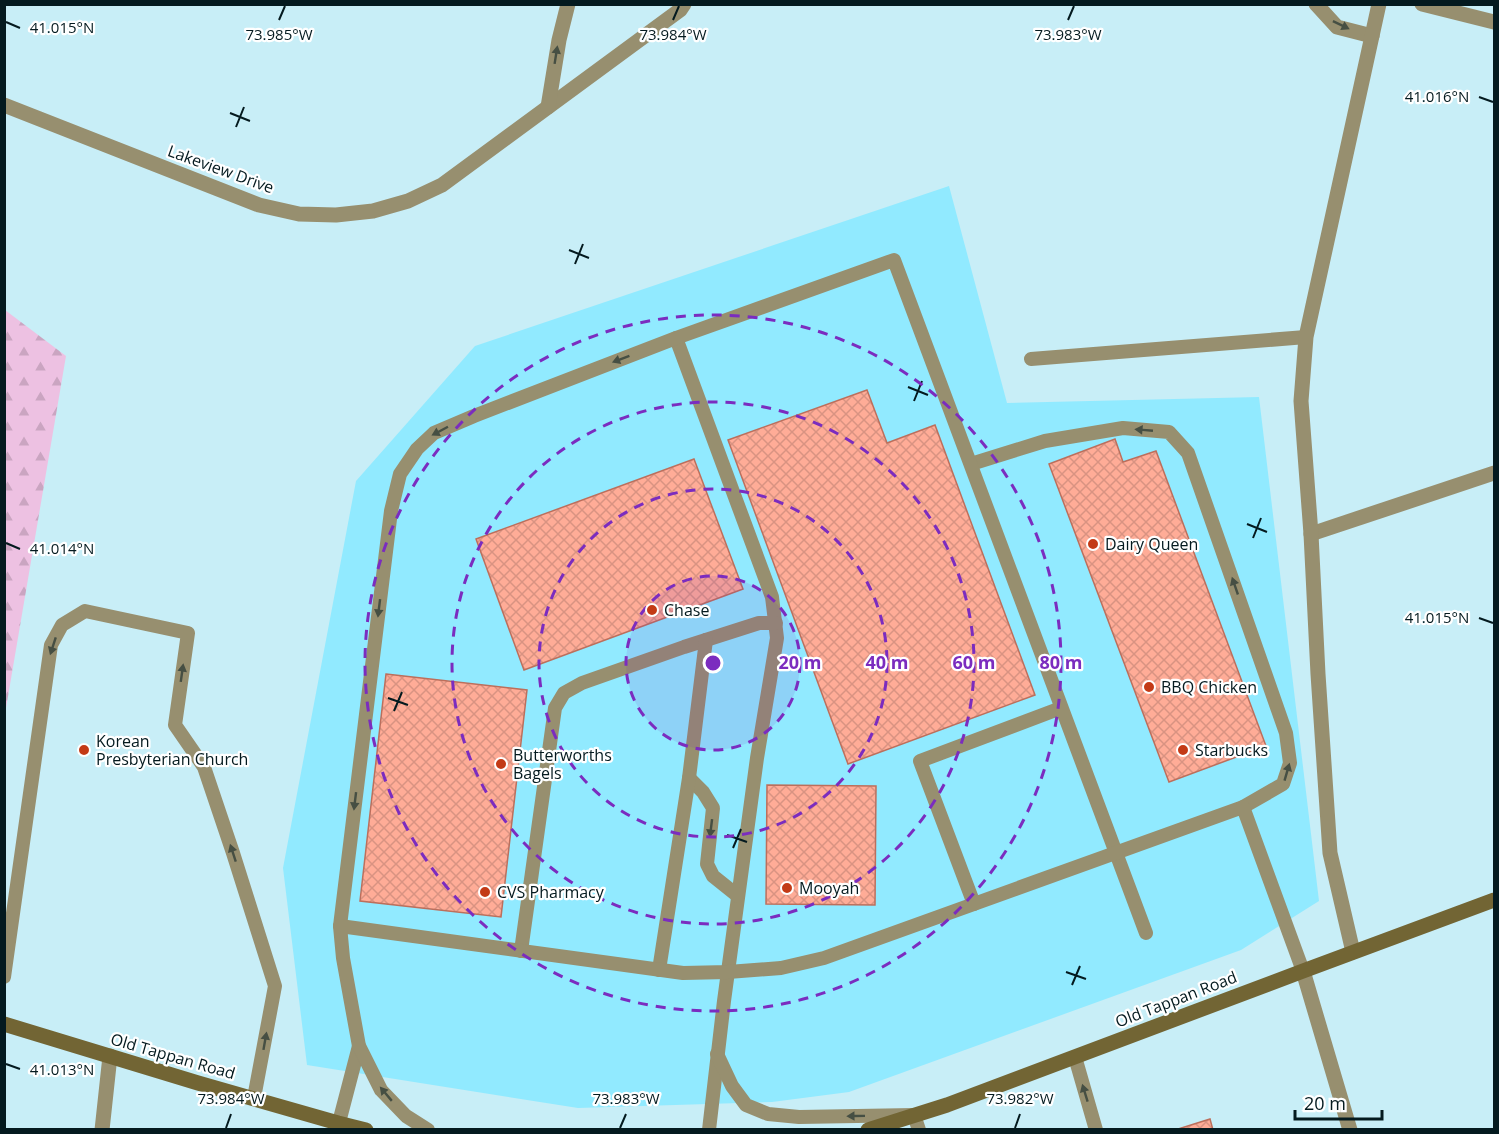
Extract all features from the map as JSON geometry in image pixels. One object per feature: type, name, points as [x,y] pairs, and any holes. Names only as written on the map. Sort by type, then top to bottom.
[{"type":"main road","name":"Old Tappan Road","points":[[868,1130],[917,1122],[947,1105],[1494,900]]},
{"type":"main road","name":"Old Tappan Road","points":[[4,1024],[254,1098],[337,1126],[366,1130]]},
{"type":"street","points":[[548,107],[559,40],[568,4]]},
{"type":"street","name":"Lakeview Drive","points":[[4,105],[259,206],[299,214],[336,215],[373,211],[408,201],[442,185],[680,10],[684,4]]},
{"type":"street","points":[[1316,4],[1337,27],[1372,36]]},
{"type":"street","points":[[1353,952],[1330,853],[1301,401],[1306,338],[1378,4]]},
{"type":"street","points":[[1424,4],[1494,21]]},
{"type":"street","points":[[1311,534],[1494,473]]},
{"type":"street","points":[[1303,971],[1350,1130]]},
{"type":"street","points":[[102,1130],[110,1056]]},
{"type":"lane","points":[[428,1130],[406,1116],[381,1089],[359,1046],[342,958],[340,926],[391,511],[400,474],[417,449],[434,433],[676,338],[894,260],[1146,933]]},
{"type":"lane","points":[[676,338],[772,597],[777,638],[757,758],[709,1130]]},
{"type":"lane","points":[[1031,359],[1306,338]]},
{"type":"lane","points":[[340,926],[682,973],[781,968],[824,958],[1244,807],[1283,784],[1290,763],[1286,733],[1188,453],[1168,432],[1124,428],[1045,441],[971,464]]},
{"type":"lane","points":[[4,976],[51,645],[62,625],[85,611],[188,633],[175,725],[204,767],[275,986],[254,1098]]},
{"type":"lane","points":[[521,951],[555,708],[564,693],[582,682],[759,622],[776,623]]},
{"type":"lane","points":[[659,970],[689,778],[706,640]]},
{"type":"lane","points":[[974,904],[920,761],[1061,708]]},
{"type":"lane","points":[[689,778],[703,792],[713,808],[706,864],[713,876],[738,896]]},
{"type":"lane","points":[[1244,807],[1303,971]]},
{"type":"lane","points":[[337,1126],[359,1046]]},
{"type":"lane","points":[[717,1054],[732,1086],[746,1105],[768,1114],[917,1122]]},
{"type":"lane","points":[[1075,1057],[1096,1130]]},
{"type":"shaded area","points":[[949,186],[1007,403],[1259,397],[1319,901],[1241,950],[849,1092],[772,1102],[578,1108],[307,1065],[283,868],[356,481],[475,346]]},
{"type":"green space","points":[[5,310],[66,356],[5,714]]},
{"type":"building","points":[[867,390],[887,443],[935,425],[1035,695],[848,764],[728,440]]},
{"type":"building","points":[[1115,439],[1123,462],[1156,451],[1266,746],[1169,782],[1049,464]]},
{"type":"building","points":[[694,459],[743,589],[524,670],[476,539]]},
{"type":"building","points":[[386,674],[527,690],[501,917],[360,901]]},
{"type":"building","points":[[767,785],[876,786],[875,905],[766,904]]},
{"type":"building","points":[[1210,1119],[1213,1130],[1175,1130]]},
{"type":"place","name":"Dairy Queen","points":[[1093,544]]},
{"type":"place","name":"Chase","points":[[652,610]]},
{"type":"place","name":"BBQ Chicken","points":[[1149,687]]},
{"type":"place","name":"Korean Presbyterian Church","points":[[84,750]]},
{"type":"place","name":"Starbucks","points":[[1183,750]]},
{"type":"place","name":"Butterworths Bagels","points":[[501,764]]},
{"type":"place","name":"Mooyah","points":[[787,888]]},
{"type":"place","name":"CVS Pharmacy","points":[[485,892]]}]
